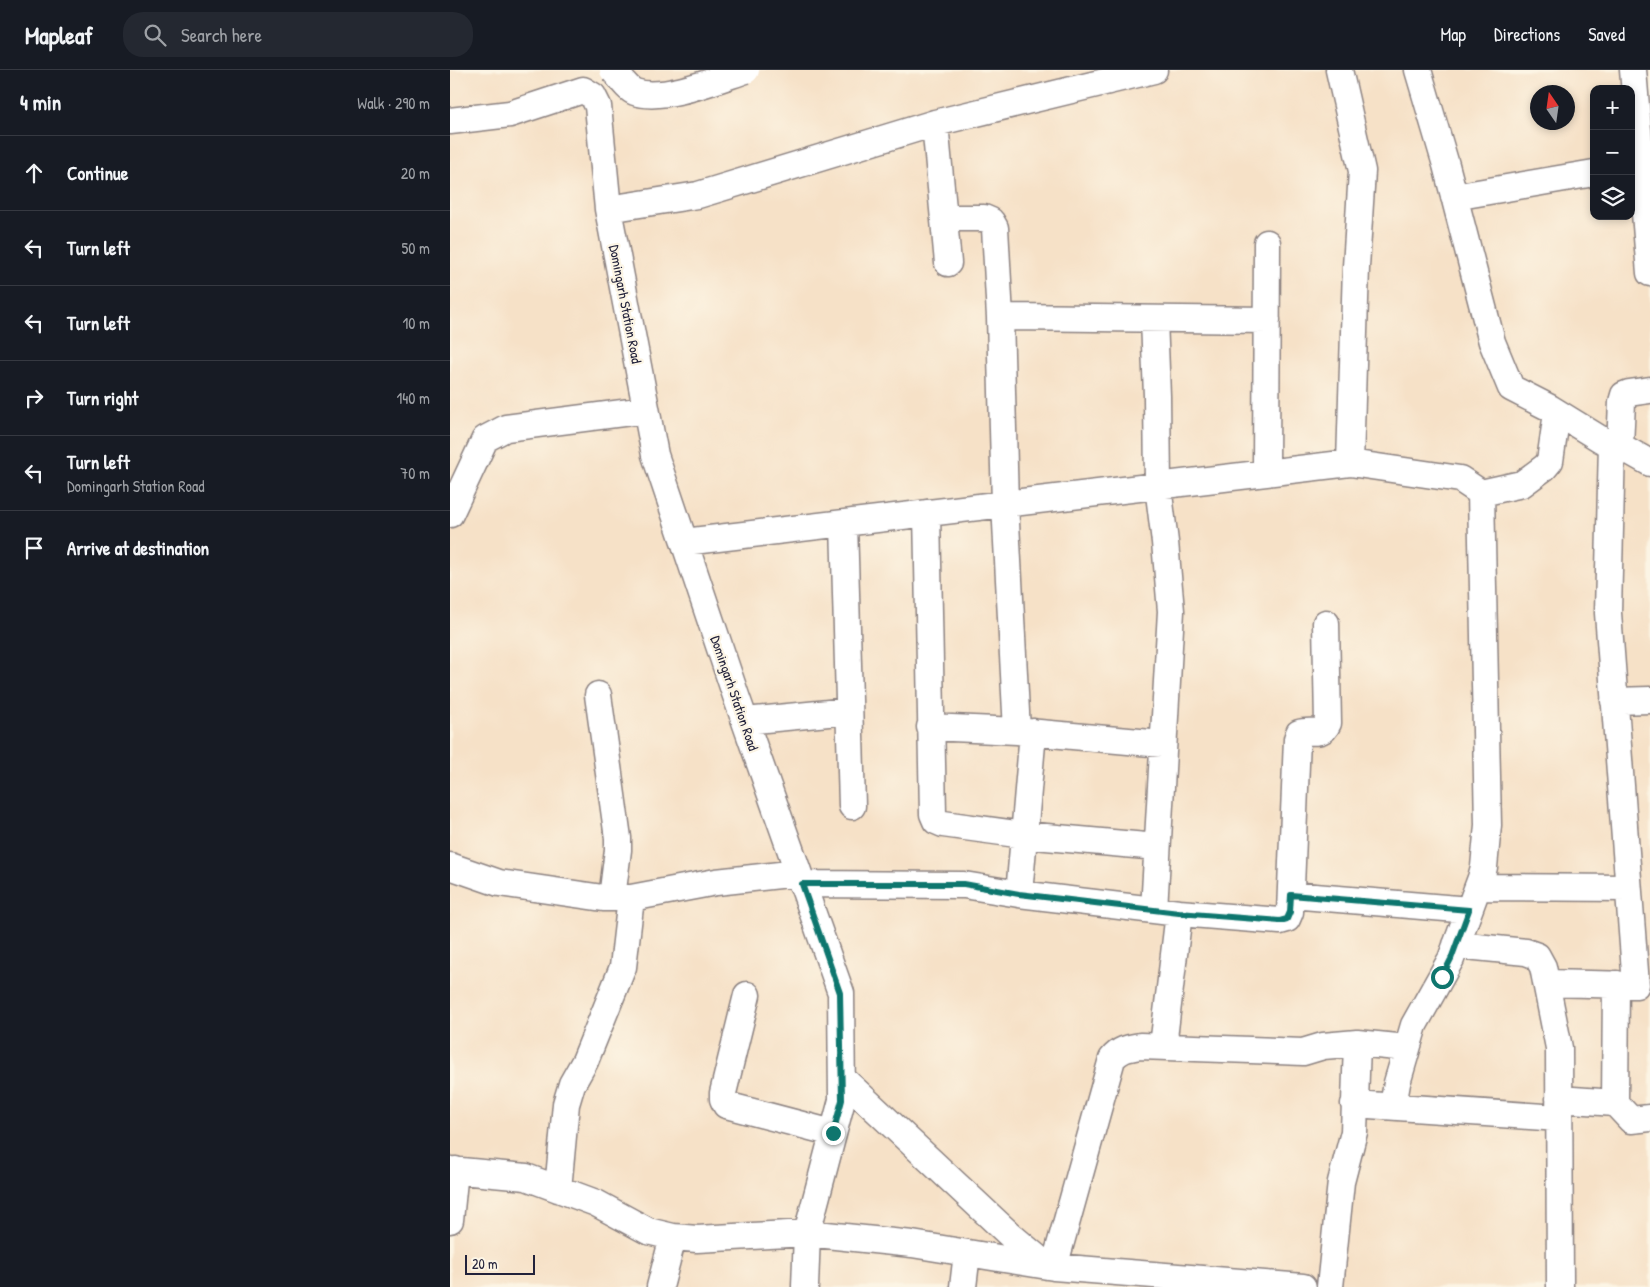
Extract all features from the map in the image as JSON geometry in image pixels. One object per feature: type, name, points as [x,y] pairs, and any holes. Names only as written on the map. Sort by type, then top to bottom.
[{"type":"street","points":[[613,70],[633,91],[654,95],[704,84],[746,70]]},
{"type":"street","points":[[450,121],[510,114],[583,90],[593,96],[622,70]]},
{"type":"street","points":[[608,208],[698,195],[935,123],[1154,70]]},
{"type":"street","points":[[1339,70],[1362,171],[1356,267],[1350,463]]},
{"type":"street","points":[[1418,70],[1492,342],[1511,388],[1557,412],[1602,440],[1616,445],[1650,463]]},
{"type":"street","points":[[1633,70],[1636,166],[1650,273]]},
{"type":"street","name":"Domingarh Station Road","points":[[593,96],[598,106],[608,208],[655,455],[840,993],[842,1100],[807,1233],[805,1287]]},
{"type":"street","points":[[935,123],[948,263]]},
{"type":"street","points":[[1454,197],[1590,174]]},
{"type":"street","points":[[944,218],[984,218],[991,221],[995,228],[1000,317],[1005,504],[1025,732],[1024,834],[1019,894]]},
{"type":"street","points":[[1266,473],[1267,243]]},
{"type":"street","points":[[1000,317],[1266,320]]},
{"type":"street","points":[[1154,319],[1158,486],[1171,611],[1157,847],[1166,911],[1163,1046]]},
{"type":"street","points":[[1616,1103],[1634,985],[1608,613],[1616,445],[1624,396],[1629,393],[1650,390]]},
{"type":"street","points":[[450,514],[485,439],[506,428],[646,410]]},
{"type":"street","points":[[684,542],[1350,463],[1460,479],[1481,493],[1522,484],[1545,467],[1550,461],[1557,412]]},
{"type":"street","points":[[1393,1106],[1397,1083],[1407,1048],[1420,1012],[1442,977],[1456,945],[1484,867],[1488,825],[1481,493]]},
{"type":"street","points":[[927,513],[930,727],[933,814],[936,821],[943,824],[1024,834],[1157,847]]},
{"type":"street","points":[[844,523],[852,806]]},
{"type":"street","points":[[450,866],[499,883],[603,898],[622,898],[716,882],[800,878],[964,884],[1019,894],[1166,911],[1280,921],[1287,919],[1290,912],[1297,739],[1300,733],[1306,730],[1320,732],[1326,729],[1328,724],[1326,624]]},
{"type":"street","points":[[558,1188],[566,1104],[572,1084],[585,1061],[623,967],[622,898],[618,838],[598,695]]},
{"type":"street","points":[[1614,701],[1650,700]]},
{"type":"street","points":[[745,721],[849,711]]},
{"type":"street","points":[[930,727],[1025,732],[1162,744]]},
{"type":"street","points":[[1291,895],[1473,899],[1628,888]]},
{"type":"street","points":[[1456,945],[1526,952],[1537,956],[1543,967],[1559,1048],[1560,1287]]},
{"type":"street","points":[[1546,983],[1634,985]]},
{"type":"street","points":[[747,995],[723,1093],[726,1105],[833,1133]]},
{"type":"street","points":[[1064,1272],[1112,1058],[1118,1052],[1126,1048],[1140,1046],[1303,1052],[1323,1046],[1357,1043],[1407,1048]]},
{"type":"street","points":[[1330,1287],[1341,1182],[1354,1132],[1357,1043]]},
{"type":"street","points":[[842,1078],[1009,1234],[1064,1272]]},
{"type":"street","points":[[1354,1104],[1559,1108],[1616,1103]]},
{"type":"street","points":[[1616,1103],[1632,1120],[1650,1118]]},
{"type":"street","points":[[450,1220],[453,1170],[526,1177],[596,1203],[648,1231],[673,1237],[697,1239],[807,1233],[912,1244],[1064,1272],[1195,1283],[1303,1287]]},
{"type":"street","points":[[660,1287],[673,1237]]},
{"type":"street","points":[[964,1287],[967,1253]]},
{"type":"route","points":[[833,1133],[842,1100],[840,993],[802,884],[964,884],[1019,894],[1179,913],[1280,921],[1287,919],[1290,912],[1291,895],[1469,910],[1451,959],[1442,977]]}]
